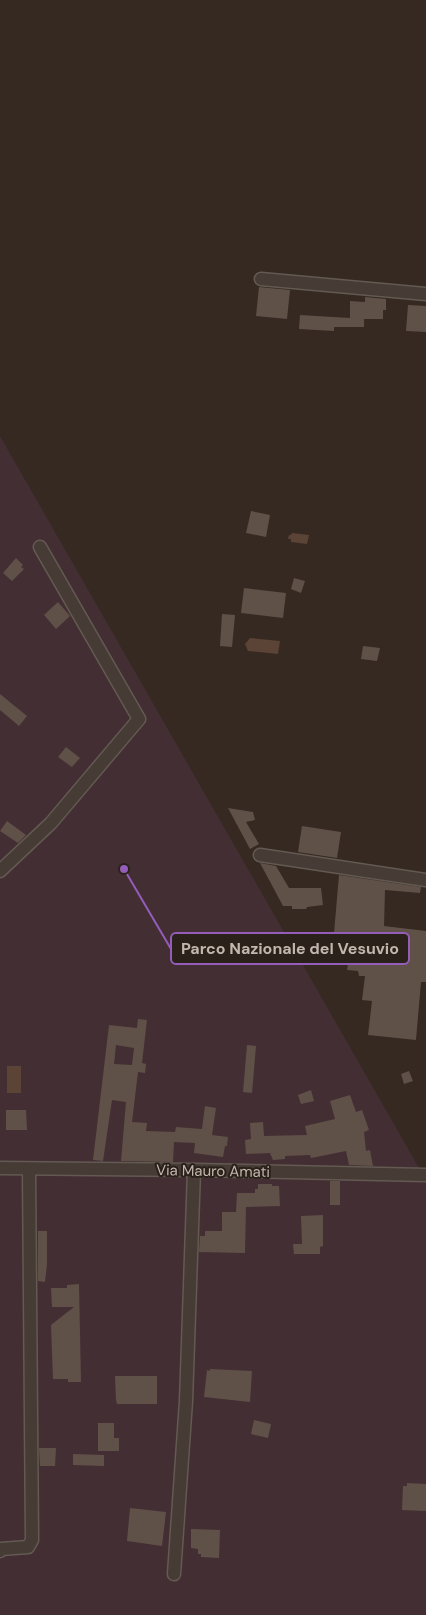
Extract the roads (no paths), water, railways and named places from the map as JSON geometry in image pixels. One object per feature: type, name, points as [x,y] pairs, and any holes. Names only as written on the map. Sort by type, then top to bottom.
[{"type":"street","points":[[261,279],[426,294]]},
{"type":"street","points":[[0,871],[51,823],[139,719],[40,547]]},
{"type":"street","points":[[260,855],[426,880]]},
{"type":"street","name":"Via Mauro Amati","points":[[0,1168],[426,1175]]},
{"type":"street","points":[[0,1551],[1,1549],[28,1547],[32,1540],[29,1169]]},
{"type":"street","points":[[174,1574],[186,1401],[194,1170]]},
{"type":"place","name":"Parco Nazionale del Vesuvio","points":[[124,869]]}]
